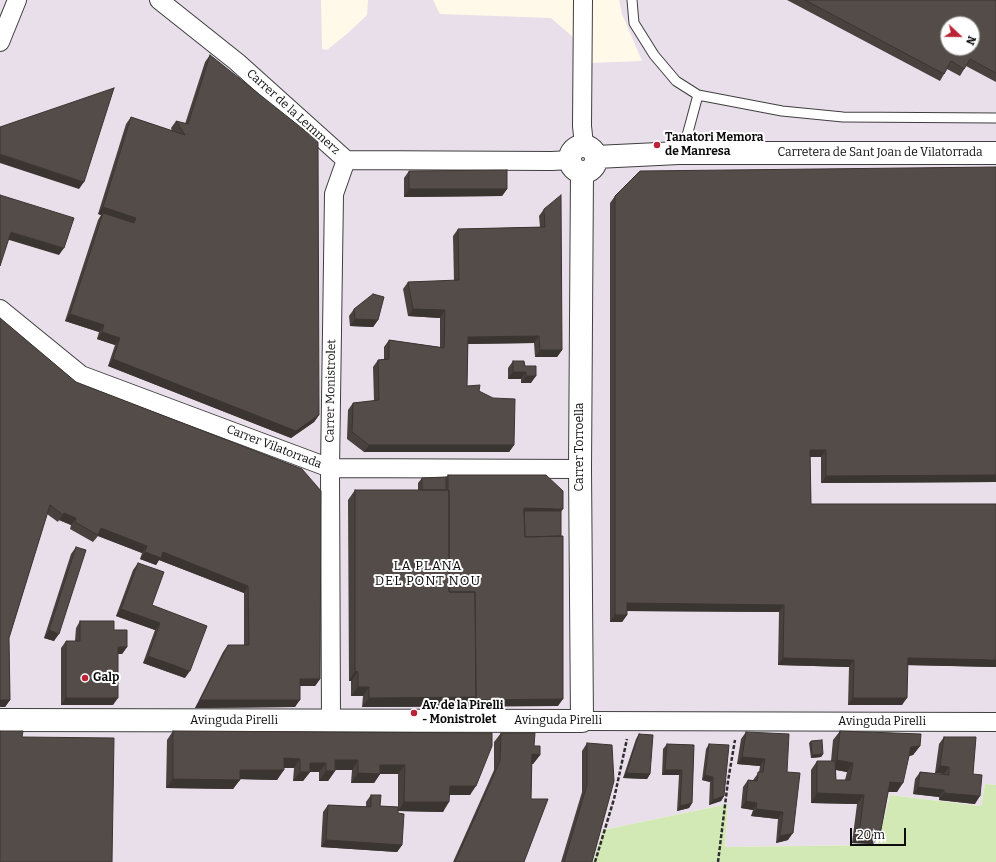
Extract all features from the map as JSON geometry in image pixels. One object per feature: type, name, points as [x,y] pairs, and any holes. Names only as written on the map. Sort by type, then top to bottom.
[{"type":"street","points":[[0,42],[17,0]]},
{"type":"street","name":"Carrer de la Lemmerz","points":[[159,0],[237,62],[346,160],[552,161],[583,159]]},
{"type":"street","points":[[583,0],[583,159]]},
{"type":"street","name":"Carretera de Sant Joan de Vilatorrada","points":[[583,159],[679,153],[996,153]]},
{"type":"street","name":"Carrer Torroella","points":[[582,722],[580,469],[583,159]]},
{"type":"street","name":"Carrer Monistrolet","points":[[331,721],[330,468],[334,194],[346,160]]},
{"type":"street","name":"Carrer Vilatorrada","points":[[0,309],[82,375],[330,468],[580,469]]},
{"type":"street","name":"Avinguda Pirelli","points":[[0,720],[996,722]]},
{"type":"lane","points":[[632,0],[634,23],[654,55],[676,81],[698,95],[782,111],[842,117],[996,118]]},
{"type":"lane","points":[[679,153],[688,132],[698,95]]},
{"type":"path","points":[[595,862],[614,799],[631,721]]},
{"type":"path","points":[[718,862],[728,781],[738,721]]},
{"type":"shaded area","points":[[0,0],[321,0],[322,49],[327,50],[367,15],[368,0],[433,0],[440,14],[551,18],[581,44],[588,63],[642,61],[622,14],[619,0],[996,0],[996,785],[985,784],[981,806],[890,795],[877,845],[725,847],[728,804],[603,830],[593,862],[0,862]]},
{"type":"green space","points":[[985,784],[996,785],[996,862],[593,862],[603,830],[728,804],[725,847],[877,845],[890,795],[981,806]]},
{"type":"building","points":[[805,0],[996,0],[996,73],[970,59],[964,69],[951,61],[944,74]]},
{"type":"building","points":[[210,55],[318,141],[319,415],[296,431],[113,359],[120,338],[102,332],[104,325],[70,314],[103,213],[134,223],[136,218],[103,207],[131,117],[185,135],[176,121],[188,124]]},
{"type":"building","points":[[114,88],[84,182],[0,154],[0,127]]},
{"type":"building","points":[[996,167],[996,475],[826,476],[826,450],[810,450],[811,504],[996,504],[996,660],[908,658],[907,698],[853,698],[854,660],[783,658],[784,605],[627,603],[627,615],[615,615],[615,196],[640,171]]},
{"type":"building","points":[[507,170],[507,189],[409,189],[409,171]]},
{"type":"building","points":[[0,195],[74,218],[64,248],[11,232],[0,266]]},
{"type":"building","points":[[561,195],[562,350],[540,350],[539,336],[468,337],[467,386],[480,385],[479,391],[493,398],[515,399],[514,445],[369,445],[352,432],[353,403],[379,400],[378,360],[389,359],[389,340],[444,348],[445,310],[413,309],[408,282],[459,280],[458,229],[545,227],[544,209]]},
{"type":"building","points":[[373,294],[384,297],[378,320],[355,319],[354,309]]},
{"type":"building","points":[[0,318],[76,382],[302,469],[321,491],[320,679],[300,679],[300,700],[200,700],[228,645],[249,645],[248,586],[163,552],[161,558],[145,552],[147,546],[101,528],[98,535],[75,522],[76,518],[64,513],[63,515],[50,505],[9,638],[10,700],[0,700]]},
{"type":"building","points":[[513,361],[524,361],[525,366],[536,366],[536,376],[526,376],[526,372],[513,372]]},
{"type":"building","points":[[448,475],[546,475],[563,491],[563,509],[524,508],[525,537],[563,536],[563,699],[474,700],[476,697],[475,592],[449,592]]},
{"type":"building","points":[[446,477],[446,490],[422,490],[422,478]]},
{"type":"building","points":[[355,490],[449,490],[449,592],[475,592],[476,697],[369,698],[369,687],[358,687],[358,672],[355,671]]},
{"type":"building","points":[[524,511],[561,511],[561,536],[525,537]]},
{"type":"building","points":[[76,547],[86,550],[59,634],[49,630]]},
{"type":"building","points":[[138,563],[164,572],[152,605],[207,626],[190,671],[148,656],[160,623],[121,609]]},
{"type":"building","points":[[80,621],[114,621],[114,630],[127,630],[127,647],[118,647],[118,698],[66,698],[66,641],[80,641]]},
{"type":"building","points":[[0,731],[23,731],[22,737],[114,738],[112,862],[0,862]]},
{"type":"building","points":[[173,731],[492,733],[492,746],[476,786],[450,786],[449,802],[404,802],[405,765],[380,765],[380,774],[358,773],[358,760],[335,760],[335,771],[326,771],[326,763],[310,763],[310,772],[300,772],[300,759],[284,758],[284,770],[240,770],[240,780],[173,779]]},
{"type":"building","points":[[840,731],[921,734],[920,746],[911,747],[903,783],[890,782],[880,835],[859,834],[864,795],[817,793],[817,761],[835,761],[836,780],[850,780],[853,763],[837,760]]},
{"type":"building","points":[[746,732],[789,734],[787,772],[800,773],[793,833],[780,836],[783,812],[756,809],[757,803],[746,801],[748,780],[757,781],[758,772],[763,772],[765,759],[742,757]]},
{"type":"building","points":[[501,733],[535,733],[534,746],[540,746],[540,755],[532,754],[531,799],[548,799],[524,862],[455,862],[500,761]]},
{"type":"building","points":[[639,734],[653,735],[650,774],[626,773]]},
{"type":"building","points":[[944,737],[976,737],[973,774],[982,775],[980,796],[944,793],[944,790],[918,787],[920,772],[949,775],[949,767],[940,766]]},
{"type":"building","points":[[822,740],[823,754],[812,755],[811,741]]},
{"type":"building","points":[[587,743],[612,745],[614,781],[592,862],[564,862],[587,785]]},
{"type":"building","points":[[667,744],[694,745],[692,803],[680,806],[682,770],[665,770]]},
{"type":"building","points":[[709,744],[729,745],[724,796],[713,800],[713,777],[705,775]]},
{"type":"building","points":[[371,795],[381,795],[380,806],[398,807],[398,813],[404,814],[402,845],[326,840],[328,805],[371,807]]},
{"type":"place","name":"Tanatori Memora de Manresa","points":[[657,145]]},
{"type":"place","name":"Galp","points":[[85,678]]},
{"type":"place","name":"Av. de la Pirelli - Monistrolet","points":[[414,713]]},
{"type":"district","name":"LA PLANA DEL PONT NOU","points":[[428,574]]}]
